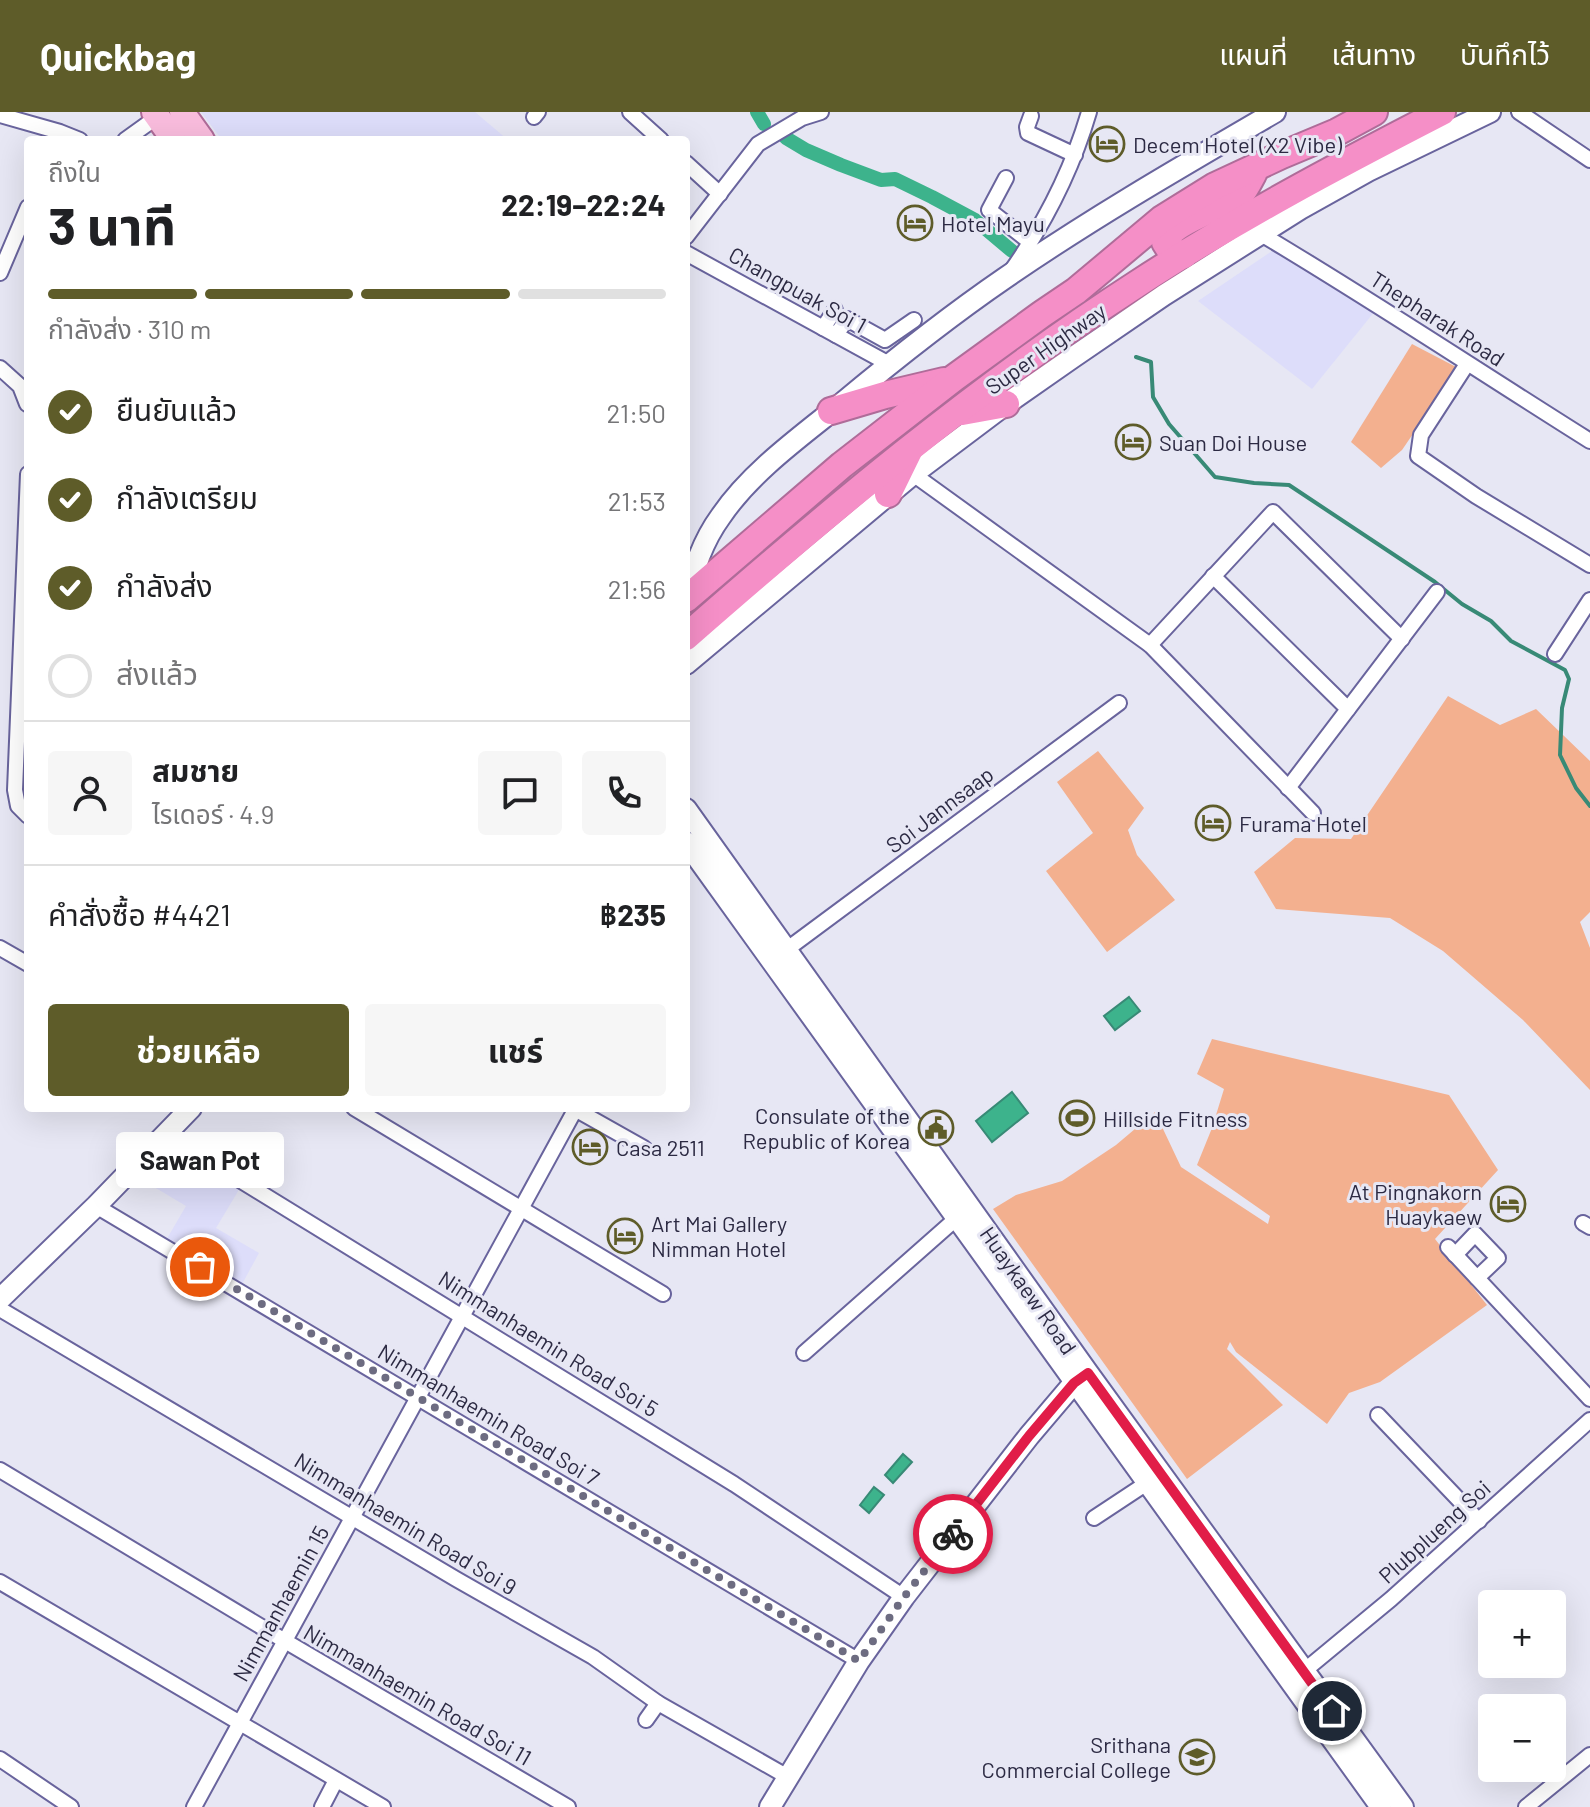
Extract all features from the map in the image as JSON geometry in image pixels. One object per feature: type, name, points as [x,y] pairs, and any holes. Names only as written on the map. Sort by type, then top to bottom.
[{"type":"highway","name":"Super Highway","points":[[690,596],[842,465],[954,378],[1076,291],[1162,219],[1215,186],[1337,132],[1374,112]]},
{"type":"highway","name":"Super Highway","points":[[690,634],[787,549],[952,414],[1138,283],[1250,215],[1442,112]]},
{"type":"highway","points":[[1184,255],[1170,250],[1165,242],[1166,235],[1175,227],[1243,191],[1257,166]]},
{"type":"highway","points":[[831,411],[954,378]]},
{"type":"highway","points":[[952,414],[1006,404]]},
{"type":"highway","points":[[888,494],[913,445]]},
{"type":"main road","points":[[182,112],[199,136]]},
{"type":"main road","points":[[690,584],[697,558],[721,516],[738,494],[777,456],[889,364],[1007,277],[1141,190],[1275,112]]},
{"type":"main road","points":[[690,661],[913,474],[1006,404],[1164,295],[1368,171],[1490,112]]},
{"type":"main road","points":[[159,114],[172,136]]},
{"type":"main road","name":"Huaykaew Road","points":[[690,815],[1081,1378],[1147,1483],[1381,1807]]},
{"type":"main road","name":"Huaykaew Road","points":[[690,848],[958,1217],[1304,1671],[1403,1807]]},
{"type":"main road","points":[[0,1299],[187,1112]]},
{"type":"main road","points":[[770,1807],[859,1661],[904,1597],[1029,1436],[1081,1378]]},
{"type":"street","points":[[630,112],[644,135]]},
{"type":"street","points":[[690,232],[758,144],[802,118],[821,112]]},
{"type":"street","points":[[1007,277],[1047,216],[1075,155],[1089,112]]},
{"type":"street","points":[[1519,112],[1590,160]]},
{"type":"street","points":[[130,136],[159,114]]},
{"type":"street","points":[[0,115],[58,136]]},
{"type":"street","points":[[1031,116],[1028,133],[1075,155]]},
{"type":"street","points":[[690,167],[720,194]]},
{"type":"street","points":[[1006,178],[989,210],[1030,242]]},
{"type":"street","points":[[0,273],[24,216]]},
{"type":"street","name":"Thepharak Road","points":[[1261,234],[1345,284],[1590,441]]},
{"type":"street","name":"Changpuak Soi 1","points":[[690,255],[889,364]]},
{"type":"street","points":[[829,331],[835,310]]},
{"type":"street","points":[[829,331],[847,319],[885,340],[914,320]]},
{"type":"street","points":[[1467,364],[1421,435],[1418,456],[1476,496],[1590,565]]},
{"type":"street","points":[[0,368],[20,386],[24,396]]},
{"type":"street","points":[[913,474],[1150,645],[1313,813]]},
{"type":"street","points":[[1150,645],[1273,512],[1402,639]]},
{"type":"street","points":[[24,571],[15,790],[18,806],[24,812]]},
{"type":"street","points":[[1213,576],[1348,709]]},
{"type":"street","points":[[1288,788],[1437,592]]},
{"type":"street","points":[[1555,654],[1590,600]]},
{"type":"street","name":"Soi Jannsaap","points":[[786,950],[1119,703]]},
{"type":"street","points":[[0,948],[24,962]]},
{"type":"street","points":[[361,1112],[663,1294]]},
{"type":"street","name":"Nimmanhaemin 15","points":[[194,1807],[572,1112]]},
{"type":"street","points":[[579,1112],[644,1148]]},
{"type":"street","name":"Nimmanhaemin Road Soi 5","points":[[165,1134],[734,1484],[904,1597]]},
{"type":"street","name":"Nimmanhaemin Road Soi 7","points":[[96,1206],[859,1661]]},
{"type":"street","points":[[804,1353],[958,1217]]},
{"type":"street","points":[[1477,1278],[1498,1258],[1475,1234],[1452,1251],[1477,1278],[1590,1399]]},
{"type":"street","name":"Nimmanhaemin Road Soi 9","points":[[0,1309],[593,1657],[658,1703],[788,1777]]},
{"type":"street","points":[[1378,1415],[1479,1521]]},
{"type":"street","name":"Plubplueng Soi","points":[[1304,1671],[1391,1599],[1590,1420]]},
{"type":"street","name":"Nimmanhaemin Road Soi 11","points":[[0,1470],[568,1807]]},
{"type":"street","points":[[1094,1518],[1147,1483]]},
{"type":"street","points":[[0,1582],[383,1807]]},
{"type":"street","points":[[646,1720],[658,1703]]},
{"type":"street","points":[[1526,1807],[1590,1755]]},
{"type":"street","points":[[0,1759],[71,1807]]},
{"type":"street","points":[[322,1807],[336,1780]]},
{"type":"shaded area","points":[[201,112],[475,112],[503,136],[219,136]]},
{"type":"shaded area","points":[[1272,251],[1375,311],[1312,389],[1198,301]]},
{"type":"shaded area","points":[[1412,344],[1458,368],[1402,450],[1381,468],[1351,442]]},
{"type":"shaded area","points":[[1448,696],[1500,725],[1536,709],[1590,761],[1590,912],[1580,922],[1590,948],[1590,1090],[1523,1020],[1443,951],[1390,918],[1276,909],[1254,872],[1295,838],[1351,839]]},
{"type":"shaded area","points":[[1098,751],[1144,808],[1128,830],[1137,855],[1175,900],[1107,952],[1046,871],[1093,833],[1057,782]]},
{"type":"shaded area","points":[[1129,997],[1140,1011],[1115,1030],[1104,1016]]},
{"type":"shaded area","points":[[1212,1039],[1449,1095],[1498,1170],[1435,1239],[1487,1305],[1380,1382],[1349,1393],[1327,1424],[1236,1352],[1230,1342],[1227,1349],[1283,1405],[1187,1479],[993,1209],[1016,1195],[1062,1181],[1116,1145],[1155,1112],[1181,1167],[1268,1224],[1270,1216],[1197,1165],[1224,1089],[1197,1074]]},
{"type":"shaded area","points":[[1012,1092],[1028,1113],[992,1142],[976,1121]]},
{"type":"shaded area","points":[[175,1148],[240,1188],[216,1228],[259,1253],[241,1286],[165,1242],[186,1206],[149,1184]]},
{"type":"shaded area","points":[[903,1454],[912,1462],[893,1483],[885,1475]]},
{"type":"shaded area","points":[[874,1487],[884,1495],[869,1513],[860,1505]]},
{"type":"waterway","points":[[757,112],[764,124]]},
{"type":"waterway","points":[[786,138],[841,165],[881,180],[895,179],[932,197],[975,220],[1012,251]]},
{"type":"waterway","points":[[1136,357],[1151,362],[1153,397],[1169,424],[1215,477],[1289,485],[1491,621],[1511,641],[1565,670],[1569,679],[1562,708],[1560,755],[1576,788],[1590,806]]},
{"type":"way so far","points":[[200,1267],[859,1661],[953,1534]]},
{"type":"place","name":"Decem Hotel (X2 Vibe)","points":[[1107,144]]},
{"type":"place","name":"Hotel Mayu","points":[[915,223]]},
{"type":"place","name":"Suan Doi House","points":[[1133,442]]},
{"type":"place","name":"Furama Hotel","points":[[1213,823]]},
{"type":"place","name":"Hillside Fitness","points":[[1077,1118]]},
{"type":"place","name":"Consulate of the Republic of Korea","points":[[936,1128]]},
{"type":"place","name":"Casa 2511","points":[[590,1147]]},
{"type":"place","name":"At Pingnakorn Huaykaew","points":[[1508,1204]]},
{"type":"place","name":"Art Mai Gallery Nimman Hotel","points":[[625,1236]]},
{"type":"place","name":"Sawan Pot","points":[[200,1267]]},
{"type":"place","name":"Srithana Commercial College","points":[[1197,1757]]},
{"type":"route","points":[[953,1534],[1029,1436],[1074,1383],[1088,1373],[1332,1711]]}]
